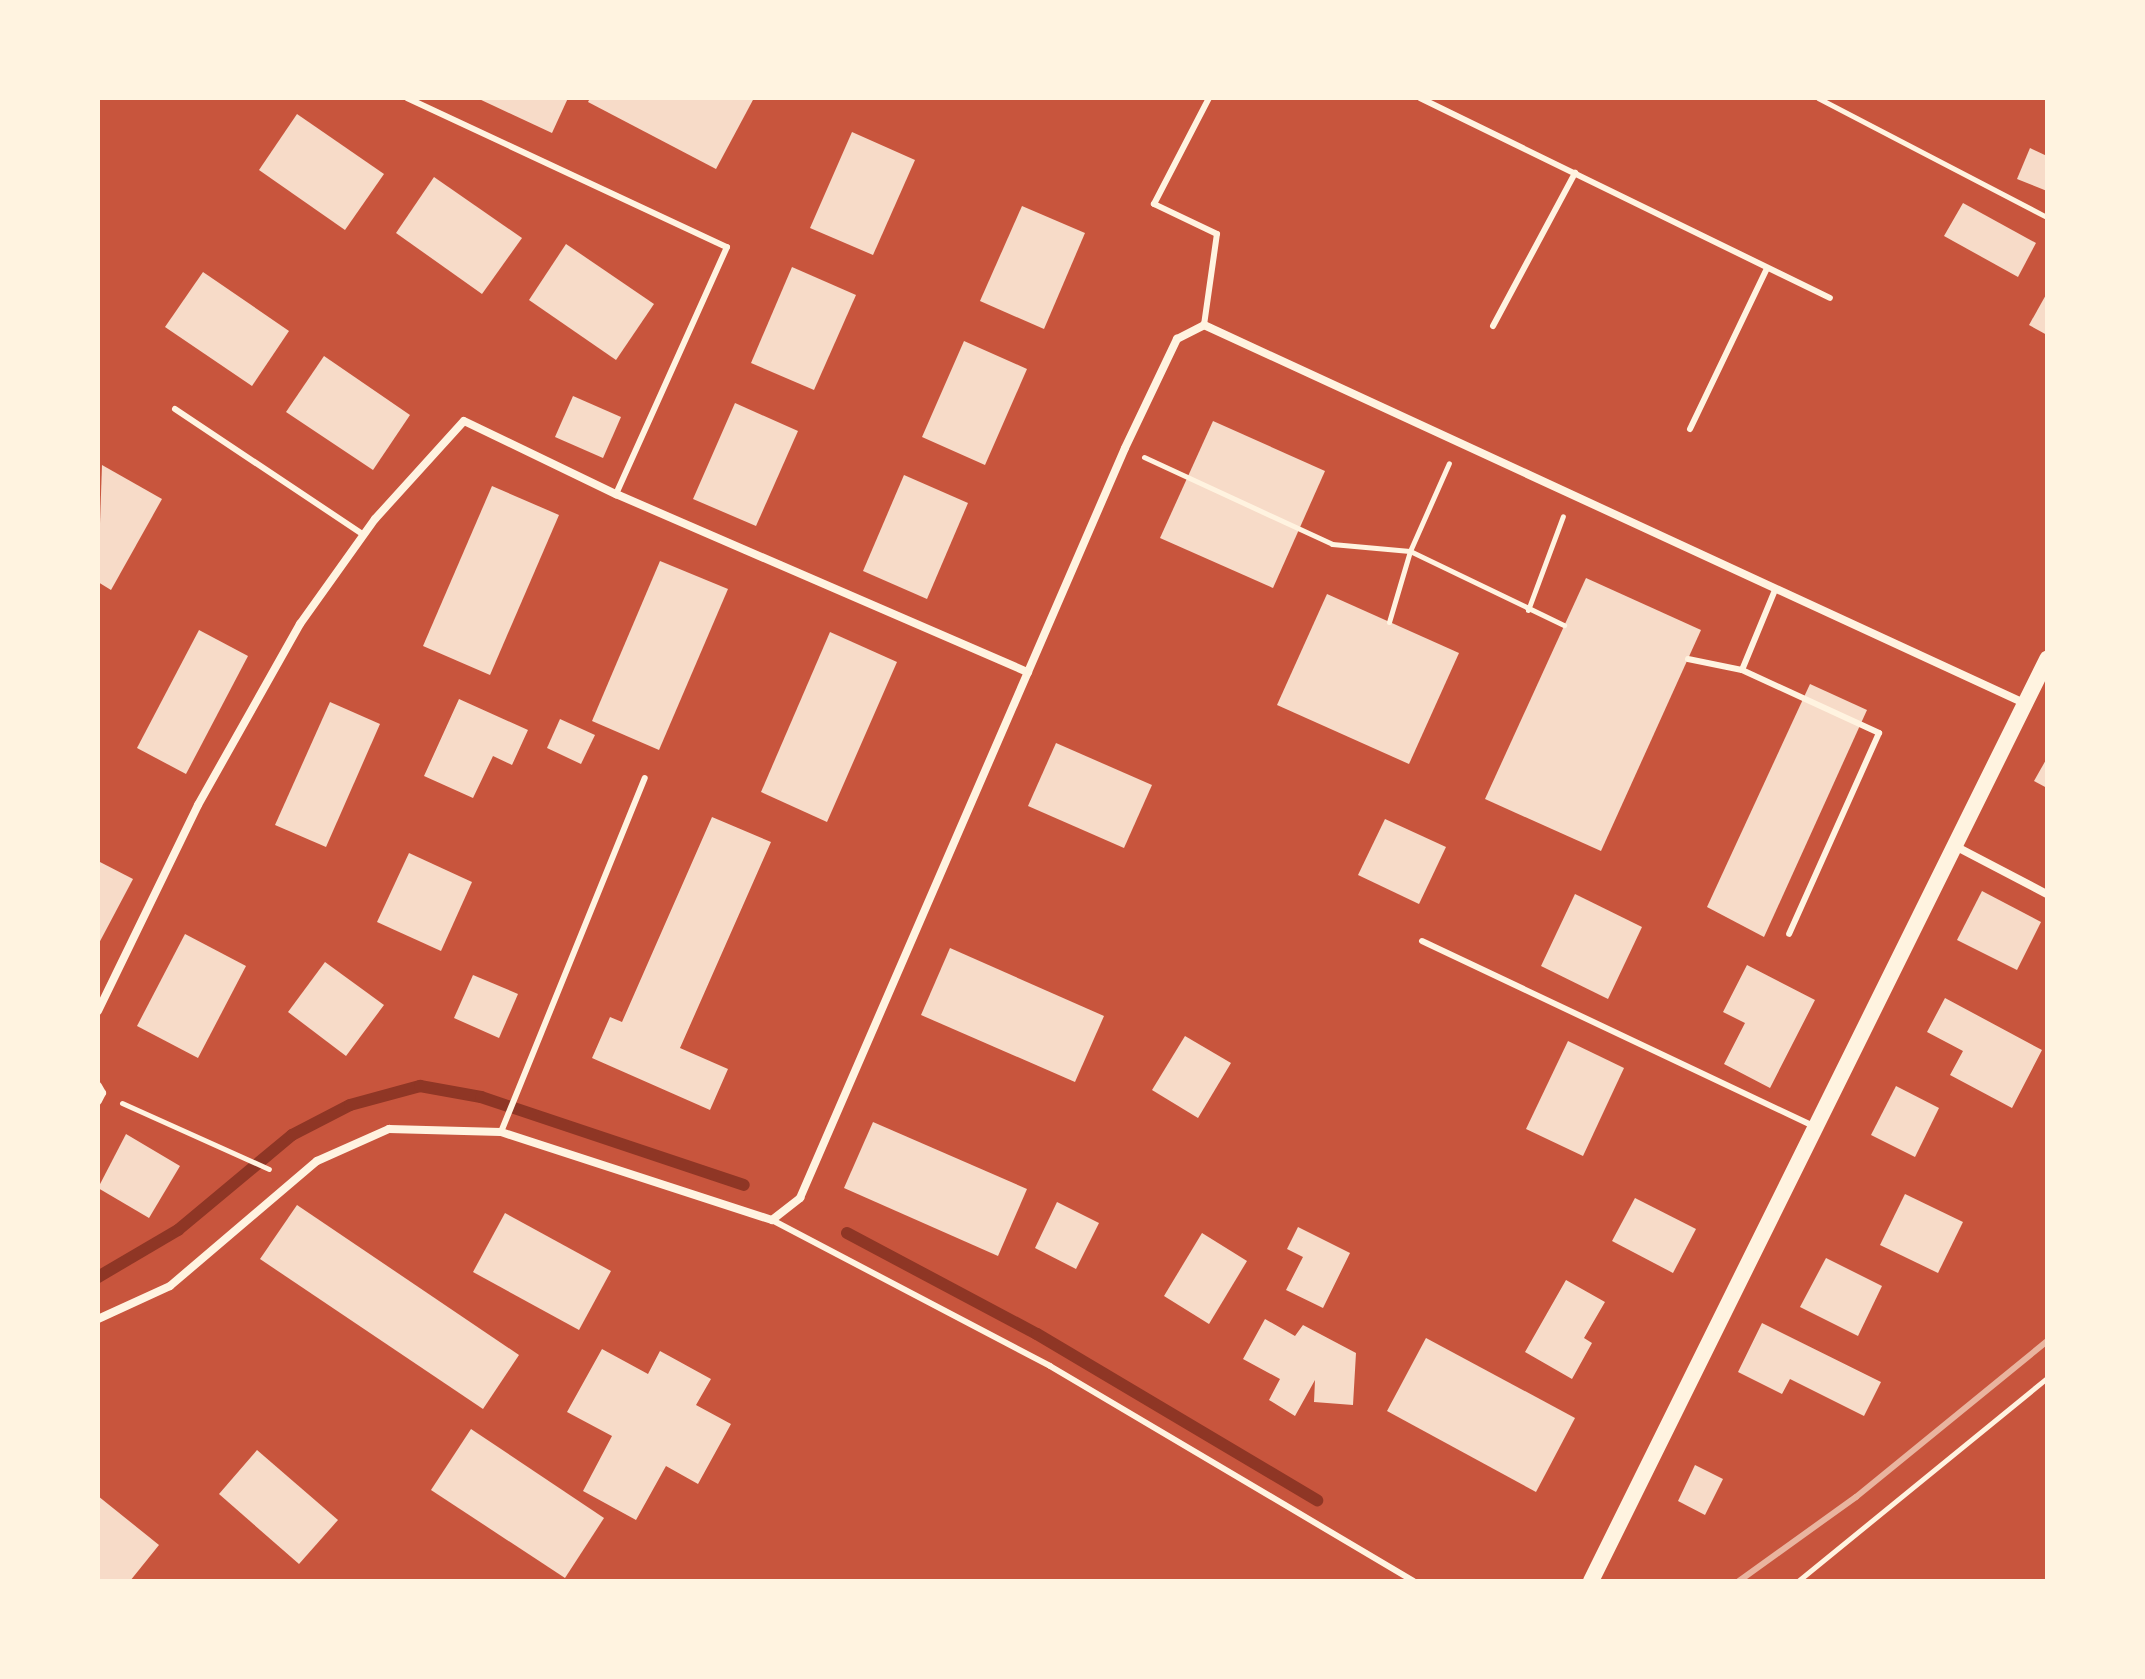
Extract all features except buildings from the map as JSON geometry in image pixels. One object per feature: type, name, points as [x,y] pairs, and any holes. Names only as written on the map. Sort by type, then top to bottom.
[{"type":"main road","points":[[1591,1581],[2047,659]]},
{"type":"street","points":[[99,1318],[170,1286],[239,1232],[292,1180],[350,1143],[389,1129],[501,1132],[772,1220],[800,1198],[1125,448],[1177,339],[1204,325],[1571,497],[2026,704]]},
{"type":"street","points":[[98,1011],[198,805],[300,624],[364,535],[464,421],[616,494],[1028,672]]},
{"type":"street","points":[[1955,846],[2047,894]]},
{"type":"lane","points":[[407,98],[727,247],[616,494]]},
{"type":"lane","points":[[1204,325],[1217,234],[1154,204],[1209,98]]},
{"type":"lane","points":[[1420,98],[1830,298]]},
{"type":"lane","points":[[1493,326],[1575,173]]},
{"type":"lane","points":[[1690,429],[1767,268]]},
{"type":"lane","points":[[175,409],[364,535]]},
{"type":"lane","points":[[1742,670],[1775,590]]},
{"type":"lane","points":[[1688,659],[1742,670],[1879,733],[1789,934]]},
{"type":"lane","points":[[501,1132],[645,778]]},
{"type":"lane","points":[[1422,941],[1817,1128]]},
{"type":"lane","points":[[772,1220],[1050,1366],[1413,1581]]},
{"type":"path","points":[[1818,98],[2047,217]]},
{"type":"path","points":[[1389,622],[1410,551],[1457,444]]},
{"type":"path","points":[[1125,448],[1332,544],[1410,551],[1564,625]]},
{"type":"path","points":[[1528,610],[1571,497]]},
{"type":"path","points":[[99,1094],[292,1180]]},
{"type":"path","points":[[1798,1581],[2047,1378]]},
{"type":"waterway","points":[[98,1277],[178,1230],[292,1135],[350,1105],[420,1086],[481,1097],[744,1185]]},
{"type":"waterway","points":[[847,1233],[1037,1334],[1317,1500]]},
{"type":"railway","points":[[1739,1581],[1856,1497],[2047,1341]]}]
